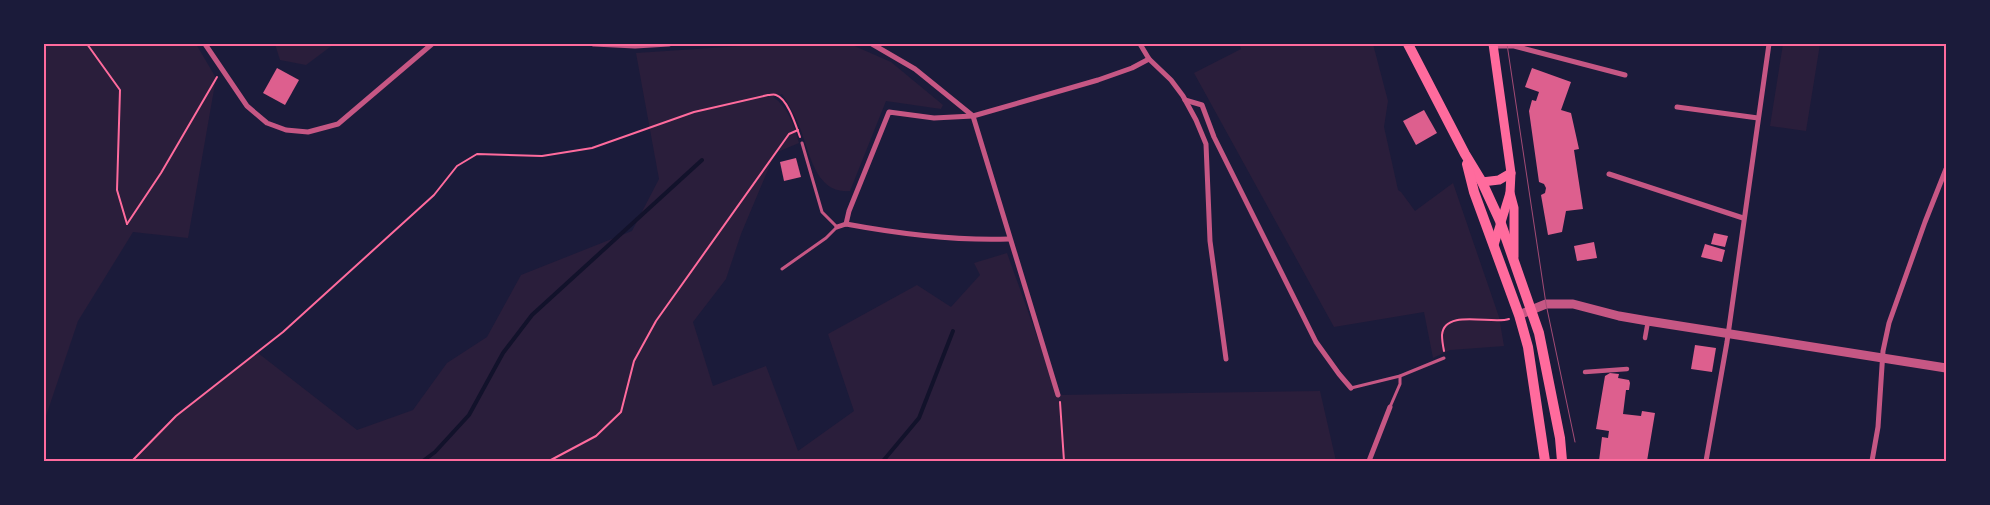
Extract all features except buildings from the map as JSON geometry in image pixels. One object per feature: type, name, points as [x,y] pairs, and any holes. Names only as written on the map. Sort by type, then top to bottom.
[{"type":"main road","points":[[1408,44],[1465,154],[1482,182],[1500,221],[1539,333],[1560,438],[1562,461]]},
{"type":"main road","points":[[1493,45],[1511,173],[1510,193],[1494,245]]},
{"type":"main road","points":[[1465,154],[1474,192],[1519,315],[1528,347],[1545,461]]},
{"type":"main road","points":[[1482,182],[1499,180],[1511,173]]},
{"type":"main road","points":[[1510,193],[1514,208],[1514,260]]},
{"type":"street","points":[[205,44],[222,72],[247,106],[267,123],[286,130],[308,132],[338,124],[432,44]]},
{"type":"street","points":[[594,44],[635,46],[668,44]]},
{"type":"street","points":[[872,44],[915,68],[973,116],[1058,395]]},
{"type":"street","points":[[1140,44],[1149,59],[1171,80],[1185,100],[1206,144],[1210,241],[1226,359]]},
{"type":"street","points":[[1706,461],[1728,334],[1769,44]]},
{"type":"street","points":[[1493,45],[1514,46],[1625,75]]},
{"type":"street","points":[[846,224],[849,211],[889,112],[934,118],[973,116],[1098,80],[1132,68],[1149,59]]},
{"type":"street","points":[[1185,100],[1202,105],[1214,136],[1316,342],[1338,374],[1351,388]]},
{"type":"street","points":[[1677,107],[1758,118]]},
{"type":"street","points":[[1872,461],[1878,427],[1882,359],[1889,323],[1946,169]]},
{"type":"street","points":[[1609,174],[1743,218]]},
{"type":"street","points":[[837,227],[846,224],[903,235],[964,239],[1009,239]]},
{"type":"street","points":[[1519,315],[1546,304],[1573,304],[1648,322],[1946,368]]},
{"type":"street","points":[[1645,338],[1648,322]]},
{"type":"street","points":[[1585,372],[1627,369]]},
{"type":"street","points":[[1368,461],[1390,407]]},
{"type":"lane","points":[[782,269],[826,238],[837,227],[822,212],[802,143]]},
{"type":"lane","points":[[1351,388],[1400,376],[1444,358]]},
{"type":"lane","points":[[1390,407],[1400,384],[1400,376]]},
{"type":"path","points":[[87,44],[120,90],[117,190],[127,224],[161,173],[222,72]]},
{"type":"path","points":[[132,461],[176,416],[283,332],[434,195],[457,166],[477,154],[542,156],[592,148],[694,112],[768,95],[777,95],[782,99],[791,113],[802,143]]},
{"type":"path","points":[[550,461],[596,436],[621,412],[634,361],[656,321],[789,134],[798,130]]},
{"type":"path","points":[[1444,358],[1442,334],[1446,325],[1451,321],[1501,321],[1519,315]]},
{"type":"path","points":[[1058,395],[1064,461]]},
{"type":"shaded area","points":[[44,44],[196,44],[216,78],[188,238],[133,232],[78,321],[45,419],[45,461]]},
{"type":"shaded area","points":[[275,44],[334,44],[306,65],[280,60]]},
{"type":"shaded area","points":[[770,44],[850,44],[891,62],[943,105],[941,109],[886,101],[850,191],[838,190],[829,186],[821,179],[811,160],[796,119],[782,94],[773,97],[783,106],[793,123],[799,143],[775,153],[741,234],[726,279],[693,322],[713,386],[766,366],[798,451],[854,411],[828,334],[917,285],[951,307],[980,275],[974,263],[1007,253],[1058,395],[1320,391],[1336,461],[132,461],[176,416],[258,353],[357,430],[413,410],[447,363],[487,337],[521,275],[632,231],[659,179],[636,53]]},
{"type":"shaded area","points":[[1239,44],[1373,44],[1388,101],[1384,127],[1398,190],[1415,211],[1453,183],[1499,317],[1504,346],[1450,350],[1433,358],[1424,312],[1334,327],[1194,73],[1241,49]]},
{"type":"shaded area","points":[[1783,44],[1820,44],[1806,131],[1770,126]]},
{"type":"waterway","points":[[423,461],[435,452],[469,415],[503,353],[532,315],[702,160]]},
{"type":"waterway","points":[[883,461],[919,418],[953,331]]},
{"type":"tram line","points":[[1507,44],[1546,304],[1575,442]]}]
